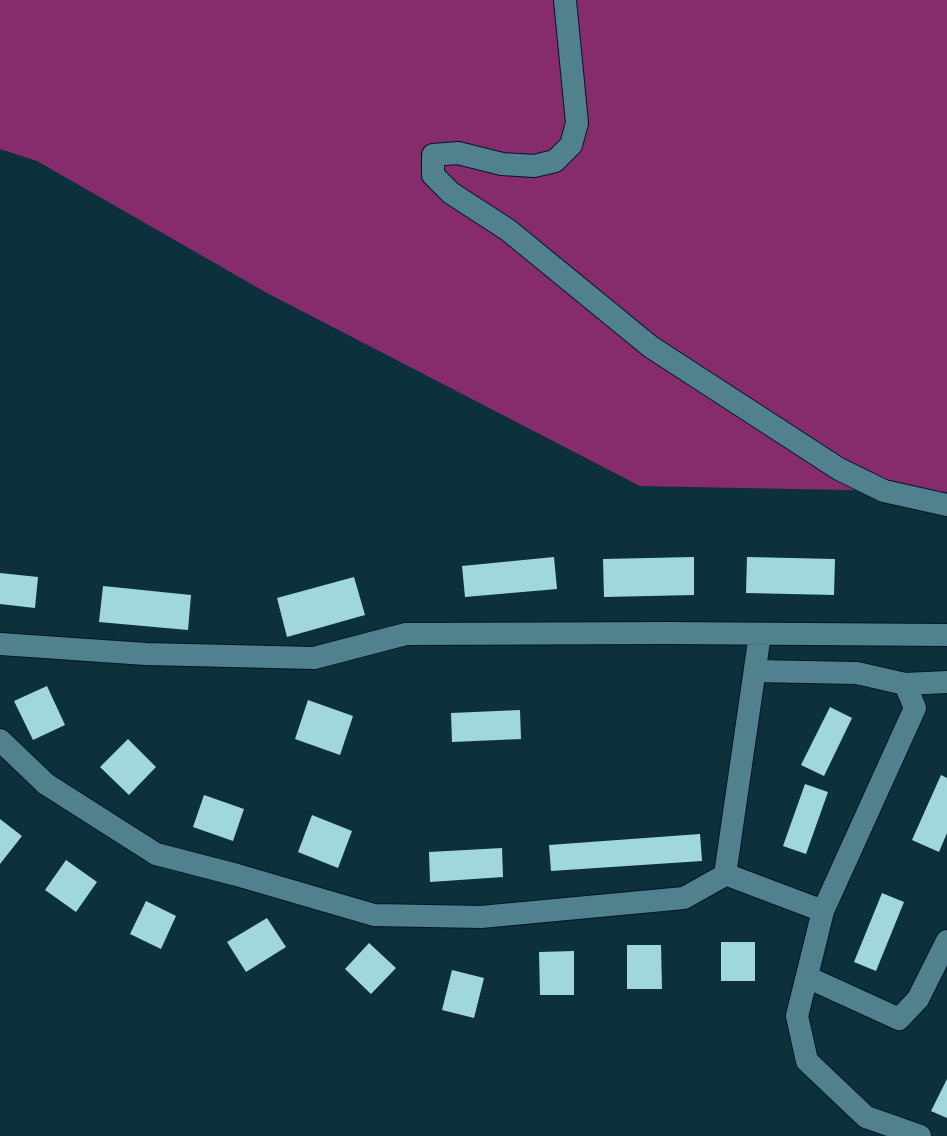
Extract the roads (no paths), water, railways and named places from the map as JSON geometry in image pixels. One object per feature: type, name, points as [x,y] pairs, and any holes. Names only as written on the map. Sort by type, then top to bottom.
[{"type":"street","points":[[565,0],[577,123],[571,145],[555,161],[534,166],[502,164],[458,153],[433,155],[433,175],[451,193],[508,230],[651,347],[839,469],[884,491],[947,505]]},
{"type":"street","points":[[0,644],[146,654],[314,658],[406,634],[947,635]]},
{"type":"street","points":[[0,740],[46,784],[156,854],[237,875],[374,915],[481,917],[684,898],[725,875],[760,634]]},
{"type":"street","points":[[755,671],[857,673],[905,684],[947,682]]},
{"type":"street","points":[[905,684],[915,708],[823,911],[797,1016],[807,1061],[866,1118],[920,1136]]},
{"type":"street","points":[[725,874],[823,911]]},
{"type":"street","points":[[807,978],[899,1019],[918,999],[947,941]]}]
